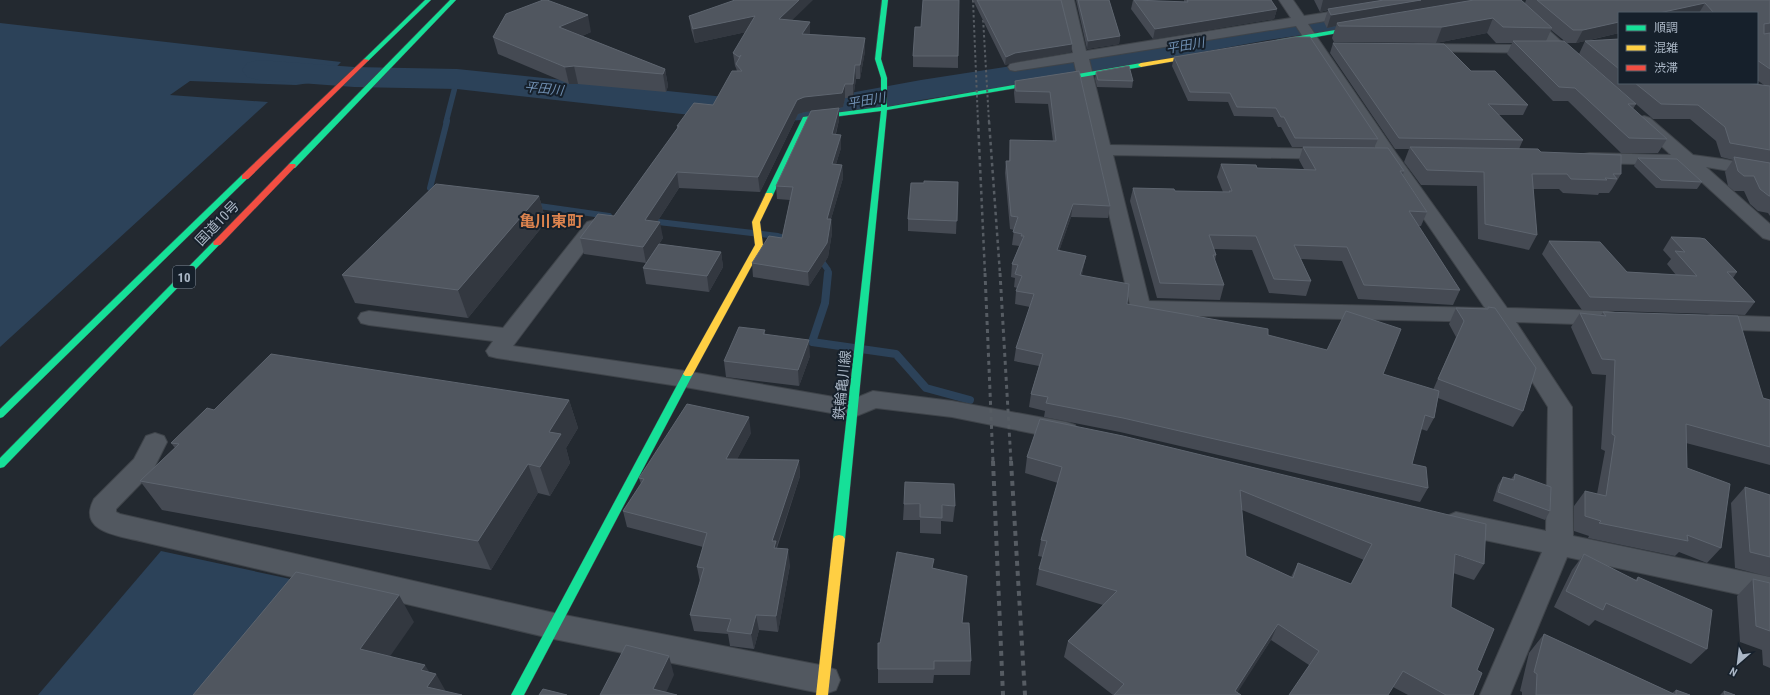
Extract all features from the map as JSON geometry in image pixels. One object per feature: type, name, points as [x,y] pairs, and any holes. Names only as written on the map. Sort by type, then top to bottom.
[{"type":"main road","name":"国道10号","points":[[0,415],[389,40],[428,0]]},
{"type":"main road","name":"国道10号","points":[[0,464],[368,89],[453,0]]},
{"type":"main road","name":"鉄輪亀川線","points":[[823,688],[854,409],[884,108],[884,78],[878,59],[885,0]]},
{"type":"main road","points":[[1271,43],[1316,38],[1371,26]]},
{"type":"main road","points":[[517,695],[685,379],[759,245],[756,222],[805,118],[884,108],[1082,65],[1209,54]]},
{"type":"main road","name":"鉄輪亀川線","points":[[884,78],[889,66]]},
{"type":"street","points":[[1067,0],[1140,305],[1150,308],[1500,314],[1627,319]]},
{"type":"street","points":[[1286,0],[1316,38],[1381,155],[1500,314],[1560,407],[1558,545],[1495,695]]},
{"type":"street","points":[[1510,1],[1586,70]]},
{"type":"street","points":[[1015,67],[1082,65],[1316,38],[1370,9]]},
{"type":"street","points":[[1402,48],[1583,48]]},
{"type":"street","points":[[1634,112],[1770,234]]},
{"type":"street","points":[[1103,150],[1350,155]]},
{"type":"street","points":[[1381,155],[1413,156]]},
{"type":"street","points":[[1577,158],[1687,160],[1722,164],[1770,173]]},
{"type":"street","points":[[594,226],[497,351],[685,379],[854,409],[873,399],[952,410],[1090,436]]},
{"type":"street","points":[[369,318],[509,336]]},
{"type":"street","points":[[1691,321],[1770,324]]},
{"type":"street","points":[[155,442],[143,465],[103,506],[102,517],[114,523],[144,531],[823,688]]},
{"type":"street","points":[[1436,518],[1770,589]]},
{"type":"water","points":[[0,23],[341,62],[323,81],[296,85],[190,81],[170,95],[268,102],[0,347]]},
{"type":"water","points":[[161,551],[295,580],[202,695],[38,695]]},
{"type":"building","points":[[543,0],[547,0],[588,15],[559,27],[665,69],[663,74],[574,66],[565,67],[493,37],[506,14]]},
{"type":"building","points":[[735,0],[799,0],[779,19],[810,22],[802,34],[865,38],[860,65],[855,65],[853,84],[845,84],[842,93],[804,97],[797,100],[758,177],[677,172],[645,220],[660,222],[643,247],[580,238],[598,214],[614,216],[694,103],[713,105],[732,71],[742,71],[736,64],[741,55],[739,57],[733,53],[755,16],[693,29],[689,16]]},
{"type":"building","points":[[923,0],[959,0],[958,56],[913,56],[915,27],[921,27]]},
{"type":"building","points":[[977,0],[1061,0],[1072,44],[1015,53],[1006,57]]},
{"type":"building","points":[[1078,0],[1109,0],[1120,36],[1088,41]]},
{"type":"building","points":[[1134,0],[1188,2],[1187,0],[1271,0],[1277,9],[1155,29]]},
{"type":"building","points":[[1384,0],[1421,0],[1331,15],[1328,9]]},
{"type":"building","points":[[1474,0],[1521,0],[1552,28],[1503,27],[1493,18],[1442,27],[1339,26],[1337,23]]},
{"type":"building","points":[[1537,0],[1770,0],[1770,23],[1764,24],[1764,34],[1770,33],[1770,69],[1758,61],[1758,12],[1713,12],[1705,3],[1664,12],[1618,12],[1618,22],[1583,30],[1573,30]]},
{"type":"building","points":[[1295,37],[1310,37],[1378,139],[1295,138],[1284,117],[1281,117],[1276,108],[1237,107],[1230,93],[1190,92],[1174,57]]},
{"type":"building","points":[[1618,39],[1618,68],[1585,41]]},
{"type":"building","points":[[1513,41],[1564,41],[1636,104],[1628,104],[1667,139],[1629,138],[1575,88],[1559,87]]},
{"type":"building","points":[[1333,43],[1444,44],[1471,71],[1495,71],[1528,105],[1488,104],[1523,140],[1399,138]]},
{"type":"building","points":[[1129,66],[1133,81],[1098,80],[1096,72]]},
{"type":"building","points":[[1079,71],[1110,206],[1073,204],[1057,250],[1086,256],[1080,275],[1129,284],[1127,304],[1268,329],[1268,335],[1327,350],[1346,311],[1401,329],[1383,374],[1439,391],[1434,418],[1425,415],[1412,464],[1426,467],[1428,488],[1123,418],[1046,403],[1048,397],[1031,394],[1043,354],[1016,348],[1034,294],[1016,291],[1022,276],[1015,274],[1018,265],[1012,264],[1024,236],[1013,232],[1018,217],[1011,216],[1006,161],[1010,161],[1010,140],[1056,141],[1050,92],[1016,91],[1015,81]]},
{"type":"building","points":[[1636,84],[1753,84],[1770,86],[1770,150],[1730,143],[1725,127],[1698,105],[1661,104]]},
{"type":"building","points":[[839,108],[832,134],[841,135],[832,164],[842,165],[827,219],[831,219],[827,243],[808,272],[752,263],[769,236],[782,238],[793,187],[776,186],[811,111]]},
{"type":"building","points":[[1303,147],[1388,148],[1404,171],[1400,171],[1427,212],[1409,211],[1460,290],[1364,285],[1347,247],[1294,245],[1311,281],[1274,279],[1256,236],[1209,235],[1216,255],[1213,255],[1224,285],[1160,283],[1133,188],[1174,189],[1175,191],[1230,192],[1229,191],[1232,191],[1221,164],[1256,165],[1257,168],[1316,170]]},
{"type":"building","points":[[1410,147],[1538,149],[1541,152],[1621,155],[1621,174],[1613,174],[1617,179],[1605,178],[1607,180],[1571,179],[1567,174],[1532,174],[1537,235],[1485,224],[1484,172],[1427,170]]},
{"type":"building","points":[[1734,157],[1770,163],[1770,196],[1760,189],[1754,176],[1744,176],[1738,171]]},
{"type":"building","points":[[1638,158],[1677,159],[1702,182],[1661,180]]},
{"type":"building","points":[[924,181],[958,182],[957,221],[908,219],[911,183],[924,183]]},
{"type":"building","points":[[436,184],[539,196],[458,290],[342,275]]},
{"type":"building","points":[[1671,237],[1705,239],[1737,272],[1727,272],[1755,302],[1590,297],[1549,241],[1600,242],[1627,272],[1697,276],[1675,251],[1685,252]]},
{"type":"building","points":[[659,244],[721,252],[707,276],[643,268]]},
{"type":"building","points":[[1488,307],[1495,308],[1536,368],[1523,411],[1438,379],[1464,321],[1456,308],[1488,309]]},
{"type":"building","points":[[1603,312],[1738,316],[1763,398],[1770,400],[1770,447],[1686,424],[1687,468],[1730,484],[1721,548],[1687,535],[1688,541],[1599,523],[1601,521],[1585,516],[1585,491],[1606,496],[1615,436],[1612,434],[1615,360],[1602,359],[1580,313],[1606,316]]},
{"type":"building","points":[[739,327],[765,330],[763,334],[809,340],[798,370],[724,361]]},
{"type":"building","points":[[271,354],[569,400],[549,432],[561,434],[540,467],[528,464],[478,541],[140,481],[179,444],[171,443],[207,408],[214,410]]},
{"type":"building","points":[[687,404],[749,417],[726,459],[799,460],[772,541],[776,541],[774,548],[788,549],[776,616],[756,615],[751,634],[727,631],[731,619],[690,615],[704,568],[697,567],[707,533],[623,511],[644,479],[639,478]]},
{"type":"building","points":[[1040,419],[1123,436],[1486,524],[1484,564],[1455,554],[1451,607],[1494,629],[1477,670],[1482,673],[1473,695],[1446,695],[1403,671],[1388,695],[1289,695],[1319,651],[1278,624],[1235,691],[1241,695],[1114,695],[1124,684],[1068,641],[1117,591],[1039,569],[1047,541],[1041,540],[1062,467],[1027,457]],"holes":[[[1240,490],[1372,544],[1351,584],[1298,563],[1293,578],[1246,556]]]},
{"type":"building","points":[[1515,474],[1551,487],[1550,511],[1498,492],[1503,477],[1514,480]]},
{"type":"building","points":[[905,482],[954,484],[955,506],[942,505],[942,518],[920,517],[920,504],[904,504]]},
{"type":"building","points":[[1745,487],[1770,495],[1770,557],[1750,552]]},
{"type":"building","points":[[897,552],[934,559],[932,568],[967,576],[962,623],[969,623],[971,661],[934,661],[934,669],[878,669],[878,643],[880,643]]},
{"type":"building","points":[[1584,554],[1637,581],[1638,577],[1712,610],[1707,649],[1606,603],[1603,610],[1566,591]]},
{"type":"building","points":[[296,572],[399,595],[360,649],[425,665],[421,670],[436,674],[427,687],[462,695],[193,695]]},
{"type":"building","points":[[1753,579],[1770,583],[1770,631],[1756,626]]},
{"type":"building","points":[[1544,634],[1676,695],[1536,695],[1537,674],[1534,672]]},
{"type":"building","points":[[626,645],[669,656],[653,689],[677,695],[600,695]]},
{"type":"building","points":[[543,689],[567,695],[539,695]]},
{"type":"building","points":[[1676,690],[1690,695],[1676,695]]},
{"type":"building","points":[[1724,691],[1735,695],[1725,695]]},
{"type":"waterway","name":"平田川","points":[[259,70],[354,77],[457,79],[763,112],[839,106],[921,90],[1050,70],[1268,31],[1477,0]]},
{"type":"waterway","points":[[446,122],[457,79]]},
{"type":"waterway","points":[[441,190],[430,188],[447,121]]},
{"type":"waterway","points":[[532,205],[609,216]]},
{"type":"waterway","points":[[650,221],[778,236],[791,240]]},
{"type":"waterway","points":[[818,256],[828,270],[828,273]]},
{"type":"waterway","points":[[828,273],[825,303],[812,342],[896,354],[926,388],[970,400]]},
{"type":"railway","points":[[973,0],[978,122]]},
{"type":"railway","points":[[982,0],[989,122]]},
{"type":"railway","points":[[978,121],[985,274]]},
{"type":"railway","points":[[989,121],[1000,274]]},
{"type":"railway","points":[[985,273],[993,462]]},
{"type":"railway","points":[[1000,273],[1011,462]]},
{"type":"railway","points":[[993,461],[1003,695]]},
{"type":"railway","points":[[1011,461],[1025,695]]},
{"type":"traffic: fast","points":[[366,60],[428,0]]},
{"type":"traffic: fast","points":[[292,166],[453,0]]},
{"type":"traffic: fast","points":[[839,539],[884,109],[884,78],[878,59],[885,0]]},
{"type":"traffic: fast","points":[[1277,42],[1364,27]]},
{"type":"traffic: fast","points":[[769,195],[805,118],[884,109],[1141,65]]},
{"type":"traffic: fast","points":[[0,415],[245,177]]},
{"type":"traffic: fast","points":[[0,464],[217,243]]},
{"type":"traffic: fast","points":[[517,695],[688,374]]},
{"type":"traffic: slow","points":[[1141,65],[1202,55]]},
{"type":"traffic: slow","points":[[688,374],[759,245],[756,222],[769,195]]},
{"type":"traffic: slow","points":[[822,695],[839,539]]},
{"type":"traffic: jam","points":[[245,177],[366,60]]},
{"type":"traffic: jam","points":[[217,243],[292,166]]},
{"type":"district","name":"亀川東町","points":[[551,221]]}]
